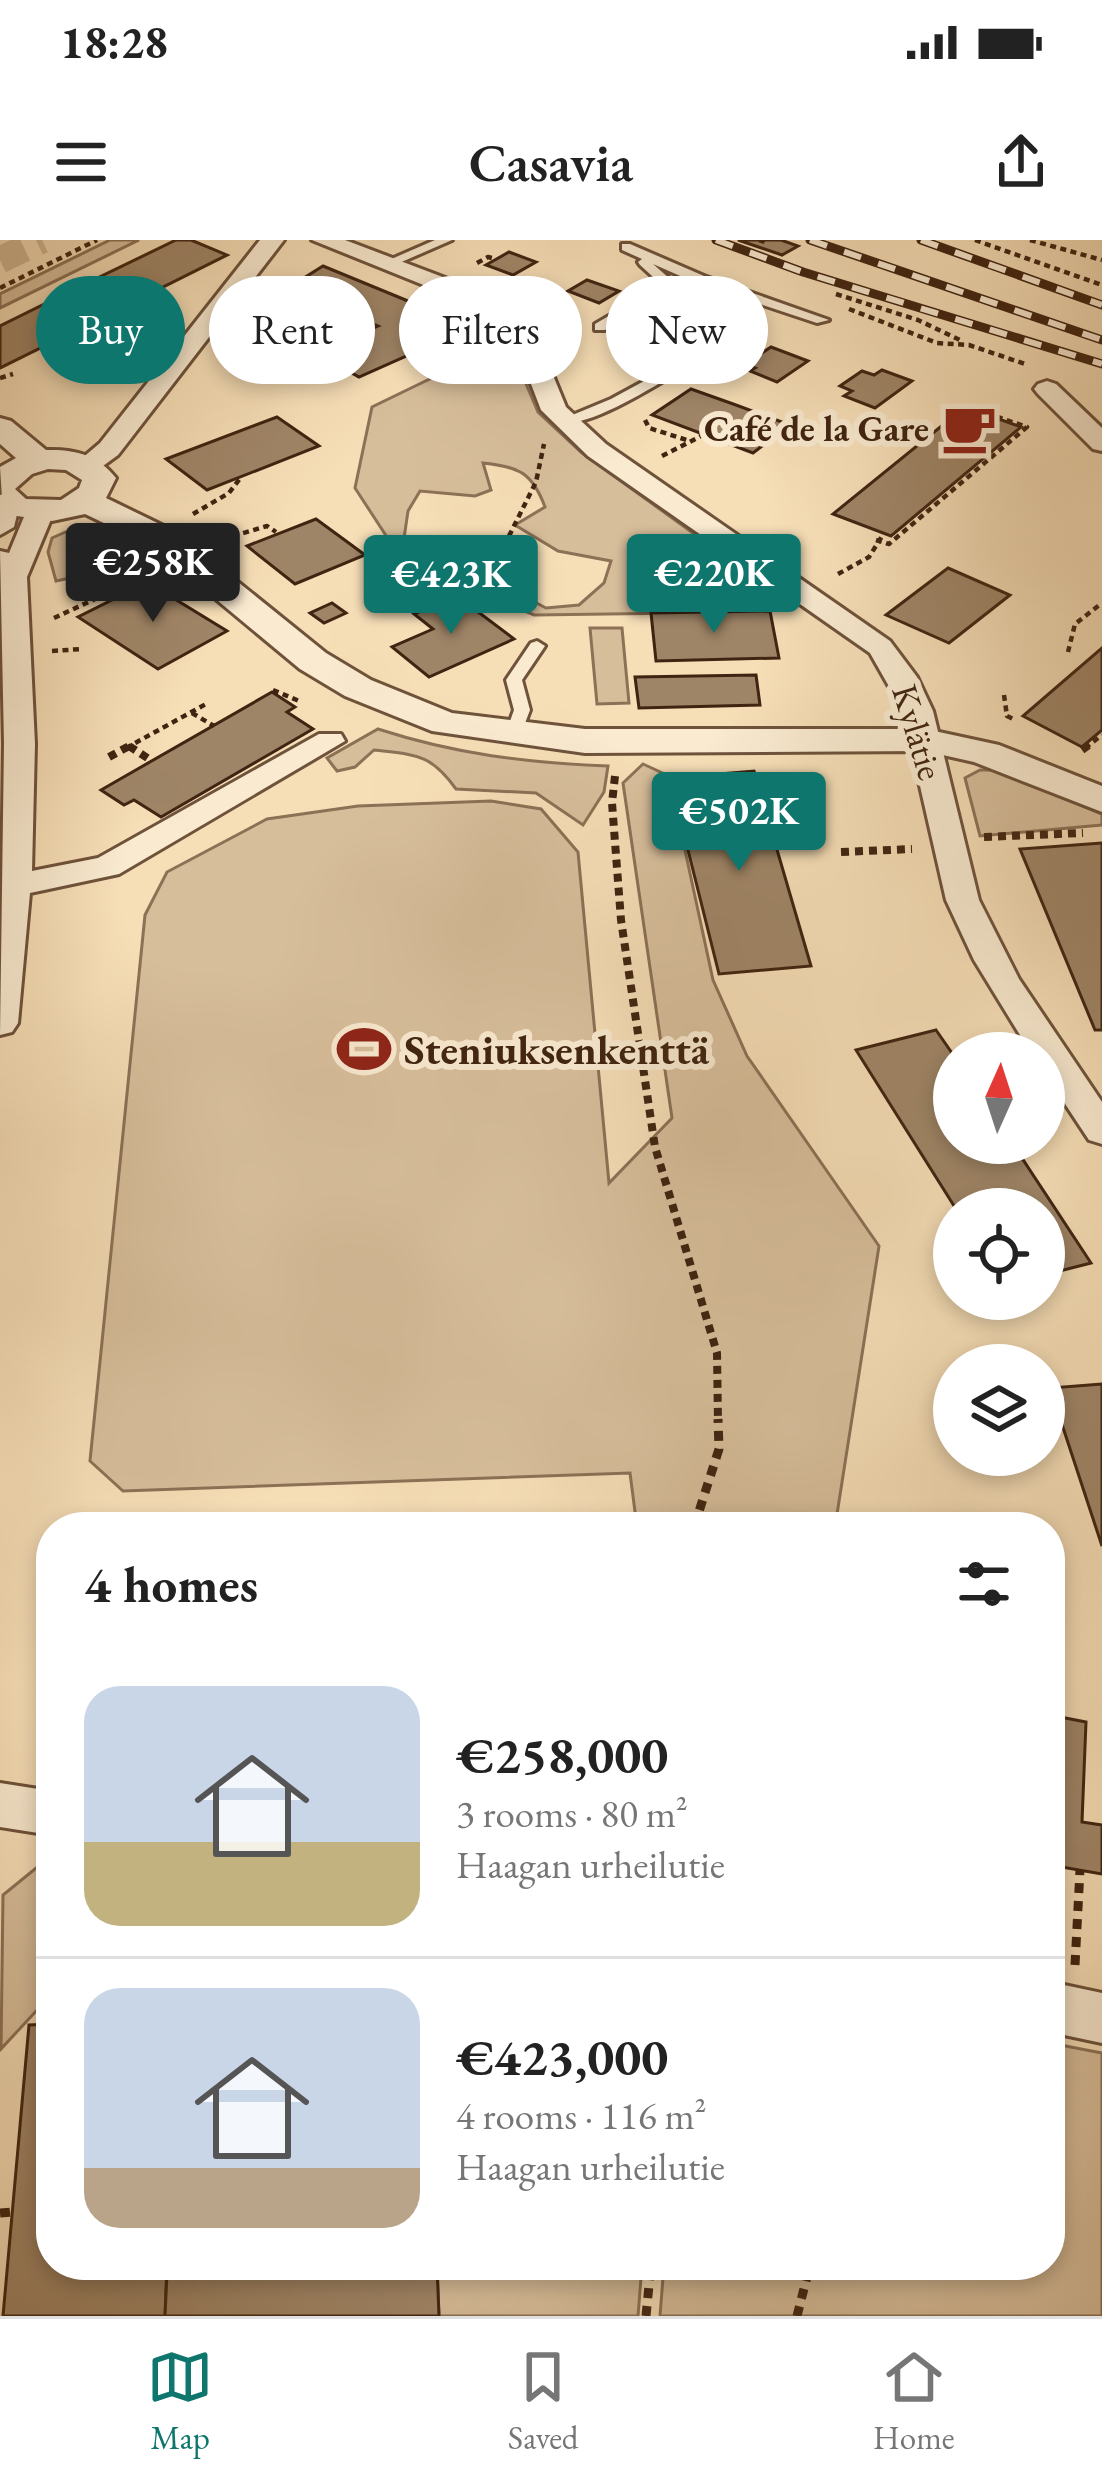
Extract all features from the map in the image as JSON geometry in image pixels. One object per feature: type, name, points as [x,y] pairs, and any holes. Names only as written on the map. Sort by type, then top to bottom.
[{"type":"street","points":[[0,1023],[15,885],[20,714],[6,568],[40,512],[86,483],[272,240]]},
{"type":"street","name":"Kylätie","points":[[324,240],[497,306],[522,329],[554,410],[568,424],[880,647],[903,673],[925,740],[950,858],[976,933],[1102,1131]]},
{"type":"street","points":[[1047,389],[1102,443]]},
{"type":"street","points":[[0,428],[40,461],[86,483],[164,538],[314,662],[358,688],[445,722],[584,742],[925,740],[985,753],[1102,800]]},
{"type":"street","points":[[40,461],[2,493],[40,512]]},
{"type":"street","points":[[15,885],[107,867],[330,741]]},
{"type":"street","points":[[0,1805],[36,1811]]},
{"type":"street","points":[[1065,1993],[1102,2018]]},
{"type":"lane","points":[[386,264],[446,240]]},
{"type":"lane","points":[[626,244],[657,276]]},
{"type":"lane","points":[[626,244],[699,279],[822,320]]},
{"type":"lane","points":[[600,327],[606,323]]},
{"type":"lane","points":[[568,424],[646,384]]},
{"type":"lane","points":[[513,735],[522,710],[514,680],[537,646]]},
{"type":"path","points":[[0,288],[96,240]]},
{"type":"path","points":[[759,240],[769,243]]},
{"type":"path","points":[[975,240],[1101,284]]},
{"type":"path","points":[[1030,240],[1102,260]]},
{"type":"path","points":[[832,293],[918,320],[969,345],[1026,364],[1041,375],[1047,389]]},
{"type":"path","points":[[0,378],[13,374]]},
{"type":"path","points":[[876,540],[889,544],[1027,427],[974,409]]},
{"type":"path","points":[[1015,424],[1028,421]]},
{"type":"path","points":[[509,536],[536,482],[544,444],[568,424]]},
{"type":"path","points":[[649,428],[690,441]]},
{"type":"path","points":[[659,457],[703,435]]},
{"type":"path","points":[[176,523],[230,493],[241,476]]},
{"type":"path","points":[[212,544],[250,529],[267,526],[276,532]]},
{"type":"path","points":[[841,572],[869,556],[884,533]]},
{"type":"path","points":[[49,618],[81,609],[160,569]]},
{"type":"path","points":[[1068,652],[1075,625],[1102,603]]},
{"type":"path","points":[[51,651],[82,649]]},
{"type":"path","points":[[1004,695],[1007,716],[1026,724]]},
{"type":"path","points":[[109,757],[206,704]]},
{"type":"path","points":[[191,712],[214,726]]},
{"type":"path","points":[[1064,742],[1083,750],[1102,735]]},
{"type":"path","points":[[129,746],[152,761]]},
{"type":"path","points":[[617,763],[612,803],[621,920],[655,1147],[717,1354],[719,1449],[699,1512]]},
{"type":"path","points":[[970,836],[1102,834]]},
{"type":"path","points":[[841,852],[875,851]]},
{"type":"path","points":[[1065,1971],[1080,1870]]},
{"type":"path","points":[[646,2316],[650,2280]]},
{"type":"path","points":[[797,2316],[806,2280]]},
{"type":"shaded area","points":[[110,240],[139,240],[65,276],[37,276]]},
{"type":"shaded area","points":[[36,276],[36,290],[0,308],[0,294]]},
{"type":"shaded area","points":[[419,384],[526,384],[538,412],[582,453],[783,598],[757,612],[534,615],[400,557],[355,488],[372,407]],"holes":[[[483,463],[515,469],[535,486],[545,507],[515,525],[558,551],[611,561],[604,583],[579,605],[546,608],[510,589],[475,584],[402,552],[408,511],[420,491],[475,496],[491,490]]]},
{"type":"shaded area","points":[[79,526],[95,532],[107,528],[166,558],[56,581],[48,552],[52,538]]},
{"type":"shaded area","points":[[590,628],[622,628],[629,703],[597,704]]},
{"type":"shaded area","points":[[378,729],[492,756],[608,766],[604,792],[583,825],[536,793],[456,789],[438,768],[412,755],[374,750],[355,767],[337,771],[327,758]]},
{"type":"shaded area","name":"Steniuksenkenttä","points":[[643,764],[669,776],[713,980],[747,1056],[879,1246],[837,1512],[635,1512],[630,1473],[123,1491],[90,1461],[145,915],[167,872],[267,819],[358,806],[491,801],[541,809],[578,852],[609,1183],[672,1118],[623,783]]},
{"type":"shaded area","points":[[980,770],[994,770],[1102,814],[1102,825],[980,836],[965,778]]},
{"type":"shaded area","points":[[36,1868],[36,2011],[1,2049],[3,1895]]},
{"type":"shaded area","points":[[1065,2046],[1102,2053],[1102,2316],[660,2316],[663,2280],[1065,2280]]},
{"type":"shaded area","points":[[438,2280],[641,2280],[638,2316],[439,2316]]},
{"type":"building","points":[[176,240],[191,240],[227,255],[185,276],[102,276]]},
{"type":"building","points":[[738,240],[781,240],[798,246],[782,255]]},
{"type":"building","points":[[509,252],[536,262],[513,275],[486,265]]},
{"type":"building","points":[[323,266],[347,276],[307,276]]},
{"type":"building","points":[[587,280],[606,287],[606,299],[599,303],[582,296],[582,283]]},
{"type":"building","points":[[375,287],[399,297],[399,359],[375,370],[375,327]]},
{"type":"building","points":[[36,308],[36,350],[0,368],[0,326]]},
{"type":"building","points":[[768,349],[808,361],[777,382],[768,378]]},
{"type":"building","points":[[882,370],[912,381],[875,408],[844,396],[852,391],[840,386],[862,371],[874,375]]},
{"type":"building","points":[[691,389],[790,425],[753,453],[652,415]]},
{"type":"building","points":[[965,407],[1021,427],[891,536],[833,514]]},
{"type":"building","points":[[277,417],[319,446],[207,490],[166,459]]},
{"type":"building","points":[[316,519],[365,555],[295,584],[247,546]]},
{"type":"building","points":[[948,568],[1010,595],[949,643],[886,615]]},
{"type":"building","points":[[148,582],[227,631],[158,669],[78,617]]},
{"type":"building","points":[[457,596],[514,639],[429,677],[392,647],[433,629],[414,614]]},
{"type":"building","points":[[332,603],[346,613],[324,623],[310,613]]},
{"type":"building","points":[[770,611],[779,658],[656,661],[651,613]]},
{"type":"building","points":[[1102,648],[1102,730],[1082,747],[1023,716]]},
{"type":"building","points":[[756,675],[760,705],[639,708],[635,677]]},
{"type":"building","points":[[272,692],[295,707],[287,712],[313,729],[161,817],[134,800],[124,805],[101,790]]},
{"type":"building","points":[[754,771],[811,966],[719,974],[670,778]]},
{"type":"building","points":[[1102,843],[1102,1030],[1095,1030],[1020,849]]},
{"type":"building","points":[[936,1030],[933,1164],[1026,1164],[1042,1188],[943,1188],[856,1050]]},
{"type":"building","points":[[1065,1224],[1091,1263],[1065,1270]]},
{"type":"building","points":[[1102,1384],[1102,1546],[1065,1434],[1065,1387]]},
{"type":"building","points":[[1065,1718],[1086,1722],[1082,1822],[1102,1825],[1102,1874],[1065,1868]]},
{"type":"building","points":[[29,2025],[36,2025],[36,2280],[166,2280],[165,2316],[3,2316]]},
{"type":"building","points":[[167,2280],[438,2280],[439,2316],[165,2316]]},
{"type":"tunnel","points":[[0,260],[42,240]]},
{"type":"railway","points":[[716,240],[803,272],[1102,364]]},
{"type":"railway","points":[[810,240],[1102,340]]},
{"type":"railway","points":[[921,240],[1102,305]]},
{"type":"place","name":"Café de la Gare","points":[[969,428]]},
{"type":"place","name":"Steniuksenkenttä","points":[[364,1049]]}]
